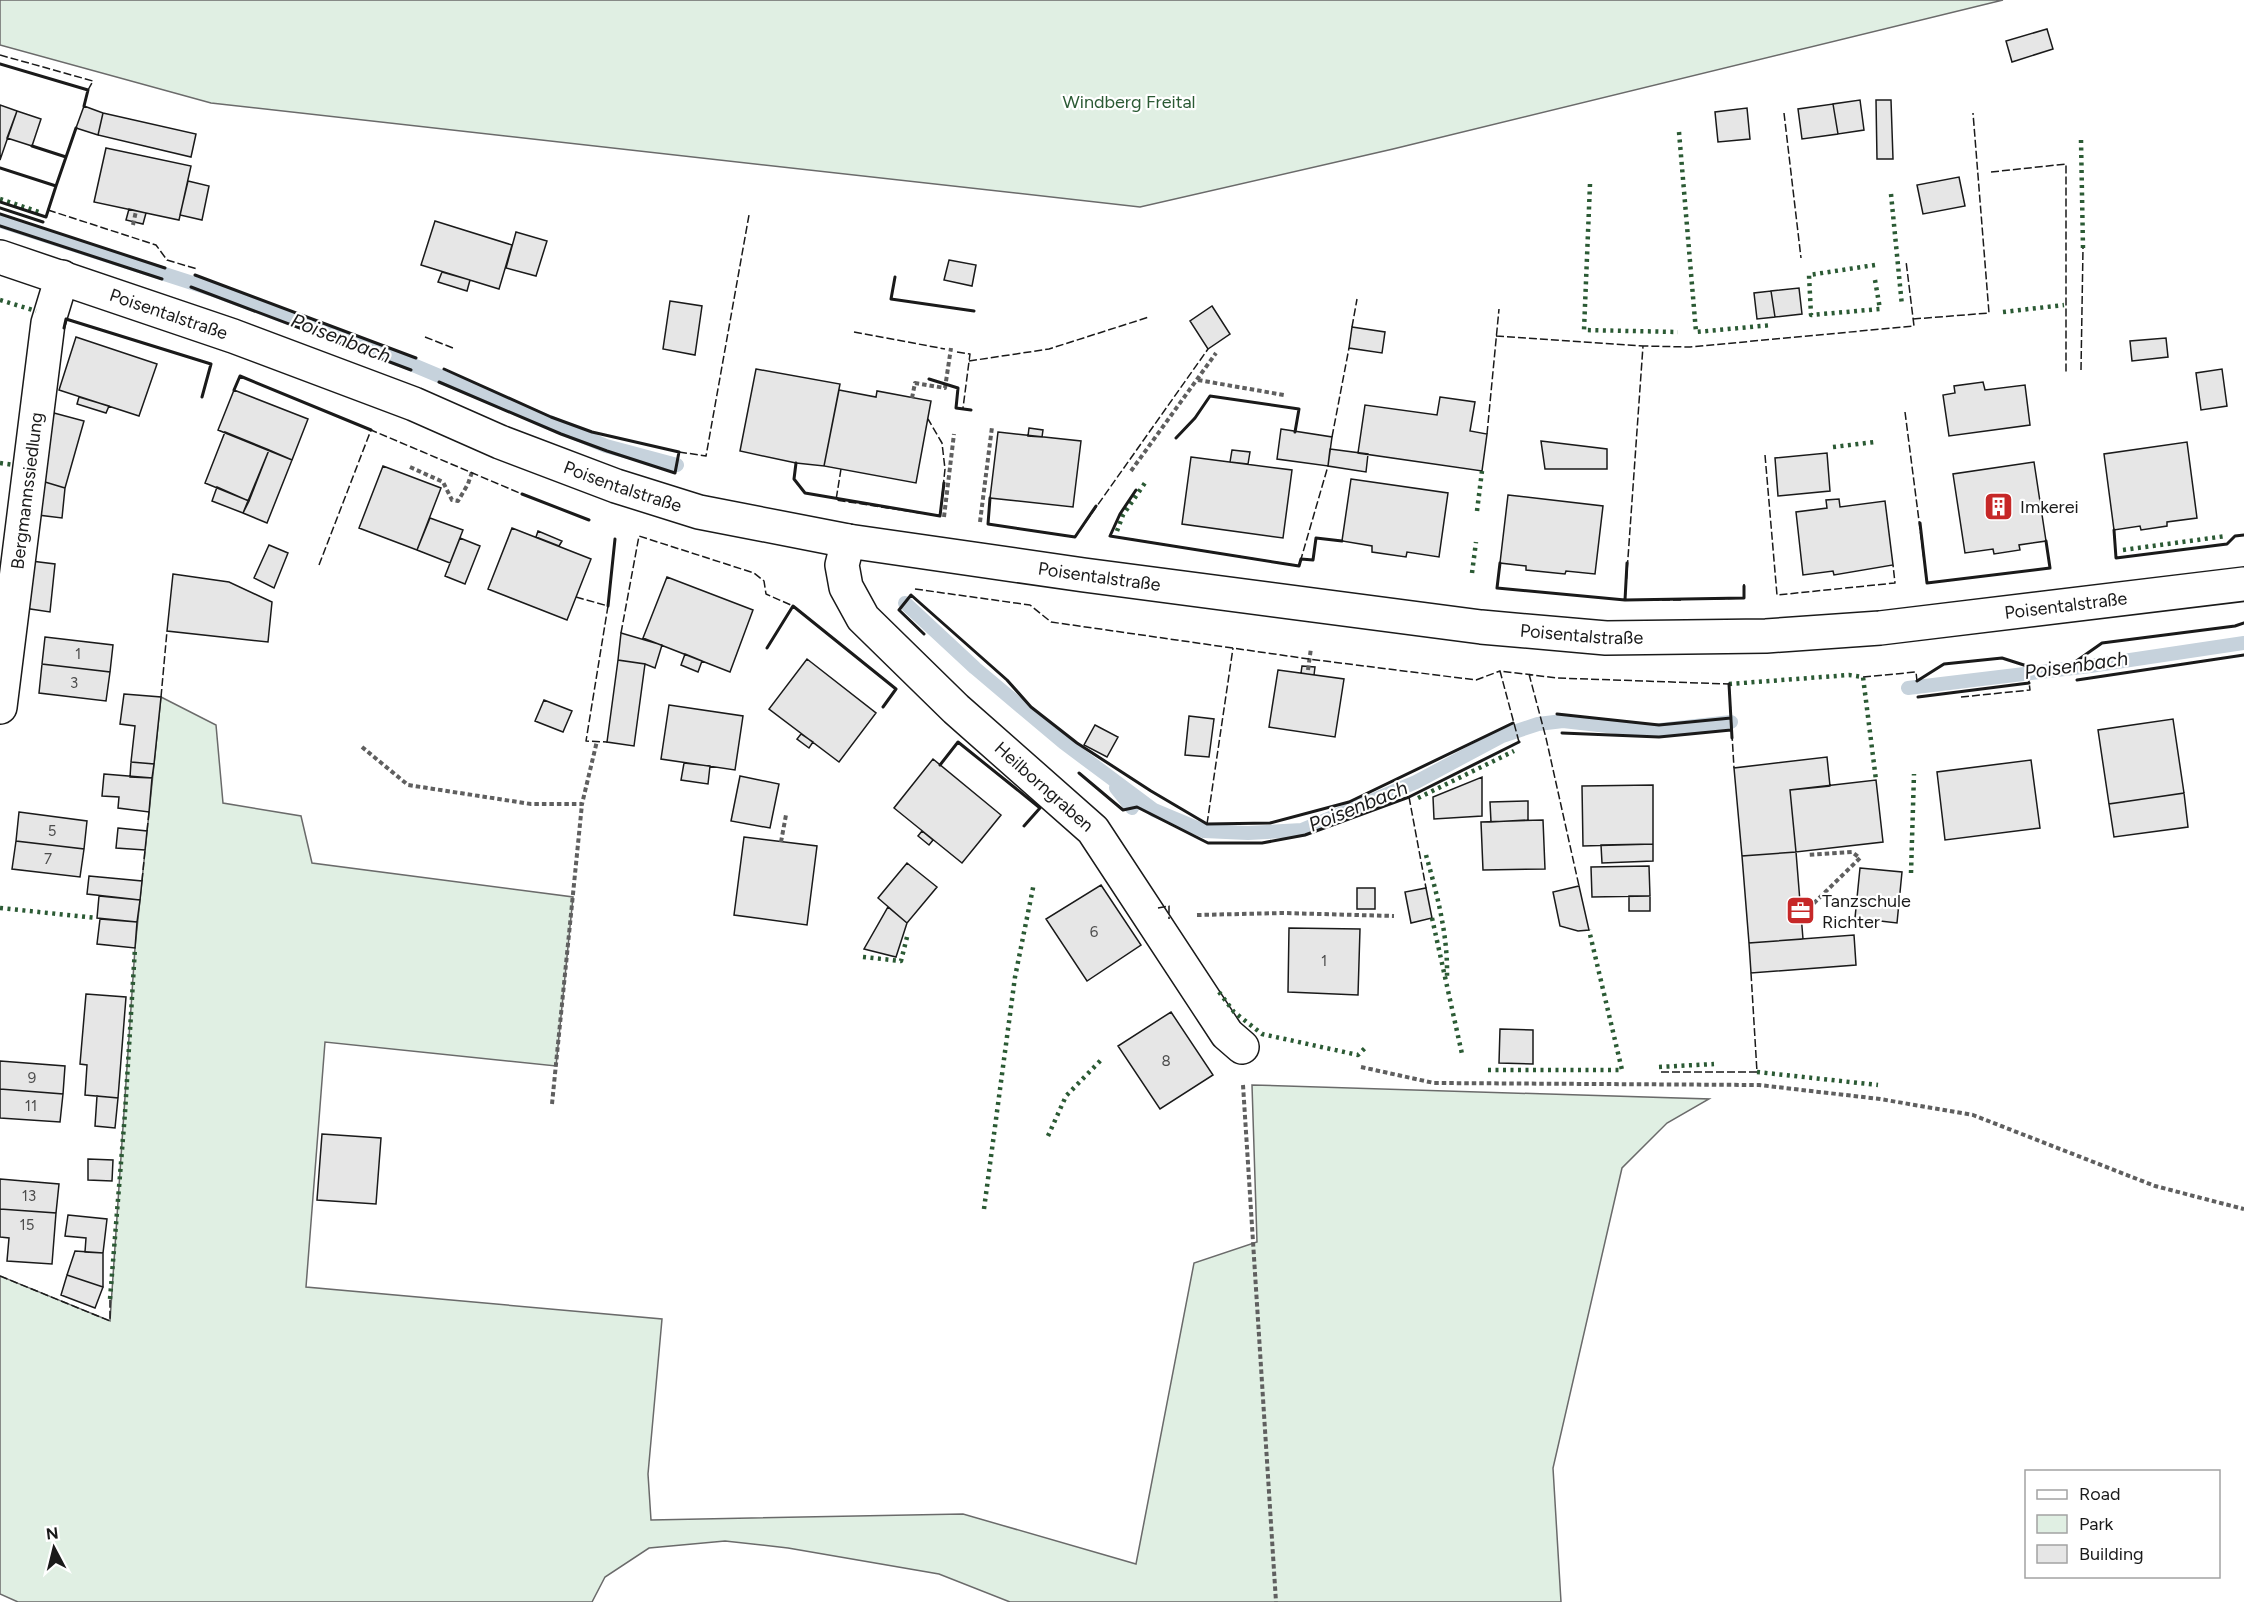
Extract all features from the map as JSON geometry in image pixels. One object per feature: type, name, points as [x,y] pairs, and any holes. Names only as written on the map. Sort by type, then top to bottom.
[{"type":"main road","name":"Poisentalstraße","points":[[0,257],[244,340],[414,404],[558,466],[616,486],[699,512],[848,541],[1481,627],[1606,638],[1766,636],[1920,624],[2244,584]]},
{"type":"main road","name":"Bergmannssiedlung","points":[[0,707],[48,323],[62,277]]},
{"type":"main road","name":"Heilborngraben","points":[[848,541],[842,565],[846,587],[862,618],[956,709],[1093,830],[1227,1034],[1242,1047]]},
{"type":"path","points":[[133,225],[136,211]]},
{"type":"path","points":[[912,398],[915,383],[945,388],[951,348]]},
{"type":"path","points":[[1131,471],[1216,353]]},
{"type":"path","points":[[1198,380],[1284,395]]},
{"type":"path","points":[[980,529],[992,427]]},
{"type":"path","points":[[944,522],[954,434]]},
{"type":"path","points":[[410,467],[443,482],[452,500],[458,501],[468,484],[471,473]]},
{"type":"path","points":[[1308,670],[1311,648]]},
{"type":"path","points":[[552,1104],[582,804],[597,741]]},
{"type":"path","points":[[362,747],[408,785],[531,804],[582,804]]},
{"type":"path","points":[[782,842],[786,815]]},
{"type":"path","points":[[1801,911],[1813,904],[1860,858],[1852,852],[1807,855]]},
{"type":"path","points":[[1192,915],[1283,913],[1394,916]]},
{"type":"path","points":[[1242,1047],[1276,1602]]},
{"type":"path","points":[[1361,1067],[1434,1083],[1759,1085],[1880,1099],[1973,1115],[2155,1186],[2244,1209]]},
{"type":"green space","name":"Windberg Freital","points":[[0,0],[2003,0],[1393,149],[1140,207],[211,103],[0,45]]},
{"type":"green space","points":[[161,697],[216,725],[223,803],[301,816],[312,863],[573,897],[556,1066],[325,1042],[306,1287],[662,1319],[648,1474],[651,1520],[963,1514],[1136,1564],[1194,1263],[1257,1242],[1252,1085],[1709,1099],[1667,1123],[1622,1168],[1553,1468],[1561,1602],[1010,1602],[939,1574],[788,1548],[725,1541],[649,1548],[605,1577],[592,1602],[18,1602],[0,1594],[0,1276],[110,1321],[135,948]]},
{"type":"building","points":[[2047,29],[2053,49],[2012,62],[2006,41]]},
{"type":"building","points":[[1860,100],[1864,130],[1838,134],[1833,104]]},
{"type":"building","points":[[1876,100],[1891,100],[1893,159],[1877,159]]},
{"type":"building","points":[[1833,104],[1838,134],[1802,139],[1798,109]]},
{"type":"building","points":[[0,105],[17,111],[0,160]]},
{"type":"building","points":[[84,106],[103,113],[98,135],[76,128]]},
{"type":"building","points":[[1747,108],[1750,139],[1718,142],[1715,112]]},
{"type":"building","points":[[17,111],[41,119],[32,146],[7,138]]},
{"type":"building","points":[[103,113],[196,134],[191,157],[98,135]]},
{"type":"building","points":[[106,148],[191,166],[179,220],[94,202]]},
{"type":"building","points":[[1959,177],[1965,206],[1923,214],[1917,185]]},
{"type":"building","points":[[188,181],[209,186],[202,220],[180,215]]},
{"type":"building","points":[[129,209],[146,213],[143,224],[126,220]]},
{"type":"building","points":[[435,221],[512,245],[499,289],[421,265]]},
{"type":"building","points":[[516,232],[547,241],[536,276],[506,268]]},
{"type":"building","points":[[949,260],[976,265],[972,286],[944,280]]},
{"type":"building","points":[[442,272],[470,280],[467,291],[438,282]]},
{"type":"building","points":[[1799,288],[1802,314],[1775,317],[1771,291]]},
{"type":"building","points":[[1771,291],[1775,317],[1757,319],[1754,293]]},
{"type":"building","points":[[670,301],[702,306],[695,355],[663,349]]},
{"type":"building","points":[[1212,306],[1230,334],[1208,349],[1190,321]]},
{"type":"building","points":[[1352,327],[1385,332],[1382,353],[1349,348]]},
{"type":"building","points":[[76,337],[157,364],[139,416],[59,390]]},
{"type":"building","points":[[2166,338],[2168,357],[2132,361],[2130,341]]},
{"type":"building","points":[[756,369],[840,384],[824,466],[796,463],[740,451]]},
{"type":"building","points":[[2222,369],[2227,406],[2201,410],[2196,373]]},
{"type":"building","points":[[1983,382],[1985,390],[2025,385],[2030,425],[1949,436],[1943,395],[1955,393],[1954,386]]},
{"type":"building","points":[[234,390],[308,419],[292,460],[218,430]]},
{"type":"building","points":[[839,390],[876,397],[877,391],[931,401],[916,483],[824,466]]},
{"type":"building","points":[[79,397],[109,406],[106,413],[77,404]]},
{"type":"building","points":[[1440,397],[1475,402],[1470,431],[1487,434],[1482,471],[1358,453],[1365,405],[1437,415]]},
{"type":"building","points":[[54,413],[84,421],[65,488],[35,479]]},
{"type":"building","points":[[1029,428],[1043,430],[1042,437],[1028,436]]},
{"type":"building","points":[[1281,429],[1332,437],[1328,466],[1277,459]]},
{"type":"building","points":[[225,432],[269,450],[249,501],[205,483]]},
{"type":"building","points":[[998,432],[1081,441],[1073,507],[990,498]]},
{"type":"building","points":[[1541,441],[1607,449],[1607,469],[1545,469]]},
{"type":"building","points":[[2187,442],[2197,518],[2167,522],[2167,526],[2141,530],[2140,526],[2114,530],[2104,454]]},
{"type":"building","points":[[1330,449],[1368,454],[1366,472],[1328,466]]},
{"type":"building","points":[[269,450],[292,460],[267,523],[243,513]]},
{"type":"building","points":[[1232,450],[1250,452],[1248,464],[1230,462]]},
{"type":"building","points":[[1827,453],[1830,491],[1778,496],[1775,458]]},
{"type":"building","points":[[1191,457],[1292,470],[1283,538],[1182,524]]},
{"type":"building","name":"Imkerei","points":[[2034,462],[2046,541],[2019,545],[2020,550],[1994,554],[1993,549],[1965,553],[1953,474]]},
{"type":"building","points":[[383,466],[441,488],[417,550],[359,528]]},
{"type":"building","points":[[35,479],[65,488],[62,518],[38,515]]},
{"type":"building","points":[[1351,479],[1448,493],[1439,557],[1407,552],[1406,557],[1372,552],[1372,546],[1342,541]]},
{"type":"building","points":[[217,487],[249,501],[243,513],[212,501]]},
{"type":"building","points":[[1508,495],[1603,506],[1595,574],[1526,570],[1526,566],[1500,563]]},
{"type":"building","points":[[1839,499],[1840,507],[1885,501],[1893,565],[1834,575],[1833,571],[1803,575],[1796,512],[1827,508],[1826,500]]},
{"type":"building","points":[[430,518],[463,530],[450,563],[417,550]]},
{"type":"building","points":[[512,528],[591,559],[567,620],[488,589]]},
{"type":"building","points":[[538,531],[562,541],[559,546],[536,537]]},
{"type":"building","points":[[460,538],[480,546],[465,584],[445,576]]},
{"type":"building","points":[[269,545],[288,553],[274,588],[254,578]]},
{"type":"building","points":[[31,561],[55,564],[50,612],[24,608]]},
{"type":"building","points":[[173,574],[229,582],[272,602],[268,642],[167,631]]},
{"type":"building","points":[[667,577],[753,610],[730,672],[643,638]]},
{"type":"building","points":[[621,633],[662,645],[655,668],[618,660]]},
{"type":"building","points":[[45,637],[113,645],[110,672],[42,664]]},
{"type":"building","points":[[685,654],[702,661],[698,672],[681,665]]},
{"type":"building","points":[[807,659],[876,713],[839,762],[769,709]]},
{"type":"building","points":[[618,660],[645,664],[634,746],[607,742]]},
{"type":"building","points":[[42,664],[110,672],[106,701],[39,693]]},
{"type":"building","points":[[1302,666],[1315,667],[1314,675],[1301,673]]},
{"type":"building","points":[[1278,670],[1344,679],[1335,737],[1269,727]]},
{"type":"building","points":[[124,694],[161,697],[154,764],[131,762],[135,726],[120,724]]},
{"type":"building","points":[[544,700],[572,711],[563,732],[535,721]]},
{"type":"building","points":[[669,705],[743,716],[735,770],[661,759]]},
{"type":"building","points":[[1189,716],[1214,719],[1209,757],[1185,755]]},
{"type":"building","points":[[2173,719],[2184,793],[2109,804],[2098,730]]},
{"type":"building","points":[[1095,725],[1118,737],[1107,757],[1084,745]]},
{"type":"building","points":[[801,734],[813,742],[809,748],[797,739]]},
{"type":"building","points":[[1827,757],[1830,786],[1790,790],[1796,852],[1742,856],[1734,768]]},
{"type":"building","points":[[933,759],[1001,815],[962,863],[894,808]]},
{"type":"building","points":[[2031,760],[2040,828],[1945,840],[1937,772]]},
{"type":"building","points":[[131,762],[154,764],[152,778],[130,777]]},
{"type":"building","points":[[684,763],[710,766],[708,784],[681,780]]},
{"type":"building","points":[[104,774],[152,778],[149,812],[118,808],[119,797],[102,796]]},
{"type":"building","points":[[740,776],[779,784],[770,828],[731,821]]},
{"type":"building","points":[[1482,777],[1482,816],[1434,819],[1433,797]]},
{"type":"building","points":[[1876,780],[1883,842],[1796,852],[1790,790]]},
{"type":"building","points":[[1653,785],[1653,844],[1583,846],[1582,786]]},
{"type":"building","points":[[2184,793],[2188,827],[2114,837],[2109,804]]},
{"type":"building","points":[[1528,801],[1528,820],[1491,822],[1490,802]]},
{"type":"building","points":[[19,812],[87,821],[84,849],[16,841]]},
{"type":"building","points":[[1543,820],[1545,869],[1483,870],[1481,822]]},
{"type":"building","points":[[118,828],[147,831],[145,850],[116,848]]},
{"type":"building","points":[[922,831],[933,840],[929,845],[918,836]]},
{"type":"building","points":[[744,837],[817,846],[807,925],[734,915]]},
{"type":"building","points":[[16,841],[84,849],[80,877],[12,869]]},
{"type":"building","points":[[1653,844],[1653,861],[1602,863],[1601,845]]},
{"type":"building","points":[[1796,852],[1803,939],[1749,943],[1742,856]]},
{"type":"building","points":[[907,863],[937,887],[907,923],[878,898]]},
{"type":"building","points":[[1649,866],[1650,896],[1592,897],[1591,867]]},
{"type":"building","points":[[1860,868],[1902,872],[1897,923],[1855,918]]},
{"type":"building","points":[[89,876],[142,881],[140,900],[87,894]]},
{"type":"building","points":[[1101,885],[1141,945],[1087,981],[1046,919]]},
{"type":"building","points":[[1579,886],[1589,930],[1578,931],[1560,926],[1553,892]]},
{"type":"building","points":[[1357,888],[1375,888],[1375,909],[1357,909]]},
{"type":"building","points":[[1426,888],[1432,918],[1411,923],[1405,892]]},
{"type":"building","points":[[99,896],[140,900],[137,922],[97,918]]},
{"type":"building","points":[[1629,896],[1650,896],[1650,911],[1629,911]]},
{"type":"building","points":[[1810,901],[1812,918],[1802,919],[1801,902]]},
{"type":"building","points":[[888,907],[907,923],[896,957],[864,949]]},
{"type":"building","points":[[100,919],[137,922],[135,948],[97,944]]},
{"type":"building","points":[[1289,928],[1360,929],[1358,995],[1288,992]]},
{"type":"building","points":[[1854,935],[1856,965],[1751,973],[1749,943]]},
{"type":"building","points":[[86,994],[126,997],[118,1098],[85,1095],[87,1065],[80,1064]]},
{"type":"building","points":[[1171,1012],[1213,1075],[1160,1109],[1118,1046]]},
{"type":"building","points":[[1500,1029],[1533,1030],[1533,1064],[1499,1063]]},
{"type":"building","points":[[0,1061],[65,1066],[63,1094],[0,1089]]},
{"type":"building","points":[[0,1089],[63,1094],[60,1122],[0,1118]]},
{"type":"building","points":[[97,1096],[118,1098],[115,1128],[95,1126]]},
{"type":"building","points":[[322,1134],[381,1138],[376,1204],[317,1200]]},
{"type":"building","points":[[88,1159],[113,1160],[112,1181],[88,1180]]},
{"type":"building","points":[[0,1179],[59,1184],[56,1213],[0,1209]]},
{"type":"building","points":[[0,1209],[56,1213],[52,1264],[7,1261],[9,1238],[0,1237]]},
{"type":"building","points":[[68,1215],[107,1219],[103,1253],[85,1252],[86,1238],[65,1236]]},
{"type":"building","points":[[75,1251],[103,1253],[103,1287],[67,1275]]},
{"type":"building","points":[[67,1275],[103,1287],[95,1308],[61,1295]]},
{"type":"waterway","name":"Poisenbach","points":[[0,221],[211,289],[406,362],[606,446],[677,465]]},
{"type":"waterway","name":"Poisenbach","points":[[905,603],[975,668],[1064,743],[1154,810],[1204,831],[1248,833],[1302,830],[1416,782],[1502,736],[1538,724],[1563,721],[1652,731],[1731,722]]},
{"type":"waterway","name":"Poisenbach","points":[[1908,688],[2090,666],[2244,643]]},
{"type":"waterway","points":[[1116,788],[1132,808]]},
{"type":"hedge","points":[[1679,132],[1696,332],[1772,325]]},
{"type":"hedge","points":[[2081,140],[2083,248]]},
{"type":"hedge","points":[[1590,184],[1584,330],[1678,332]]},
{"type":"hedge","points":[[1891,194],[1902,306]]},
{"type":"hedge","points":[[0,199],[42,213]]},
{"type":"hedge","points":[[1875,265],[1809,275],[1811,315],[1880,309],[1875,280]]},
{"type":"hedge","points":[[0,300],[36,311]]},
{"type":"hedge","points":[[2003,312],[2064,305]]},
{"type":"hedge","points":[[1833,447],[1875,442]]},
{"type":"hedge","points":[[0,463],[14,465]]},
{"type":"hedge","points":[[1477,511],[1482,471]]},
{"type":"hedge","points":[[1117,531],[1123,515],[1147,480]]},
{"type":"hedge","points":[[2123,550],[2226,536]]},
{"type":"hedge","points":[[1472,573],[1476,542]]},
{"type":"hedge","points":[[1729,684],[1849,675],[1863,677],[1876,780]]},
{"type":"hedge","points":[[1418,798],[1514,751]]},
{"type":"hedge","points":[[1911,873],[1914,774]]},
{"type":"hedge","points":[[1426,855],[1444,930],[1447,976]]},
{"type":"hedge","points":[[984,1209],[1015,977],[1034,883]]},
{"type":"hedge","points":[[0,908],[97,918]]},
{"type":"hedge","points":[[1432,918],[1462,1054]]},
{"type":"hedge","points":[[1488,1070],[1622,1070],[1589,930]]},
{"type":"hedge","points":[[863,957],[901,961],[908,933]]},
{"type":"hedge","points":[[110,1299],[135,948]]},
{"type":"hedge","points":[[1219,992],[1234,1012],[1262,1034],[1358,1055],[1366,1047]]},
{"type":"hedge","points":[[1048,1136],[1066,1096],[1103,1058]]},
{"type":"hedge","points":[[1659,1067],[1714,1064]]},
{"type":"hedge","points":[[1757,1072],[1878,1085]]},
{"type":"fence","points":[[0,55],[93,81],[88,90]]},
{"type":"fence","points":[[1784,113],[1801,258]]},
{"type":"fence","points":[[1913,319],[1989,313],[1973,113]]},
{"type":"fence","points":[[1991,172],[2066,164],[2066,372]]},
{"type":"fence","points":[[48,210],[156,245],[167,260],[197,269]]},
{"type":"fence","points":[[679,452],[706,456],[749,215]]},
{"type":"fence","points":[[2081,370],[2083,248]]},
{"type":"fence","points":[[1681,600],[1625,600],[1643,346],[1690,347],[1914,326],[1906,261]]},
{"type":"fence","points":[[1352,327],[1357,299]]},
{"type":"fence","points":[[1487,434],[1499,309]]},
{"type":"fence","points":[[969,361],[1049,349],[1149,317]]},
{"type":"fence","points":[[854,332],[945,349]]},
{"type":"fence","points":[[1496,336],[1643,346]]},
{"type":"fence","points":[[425,337],[453,348]]},
{"type":"fence","points":[[1332,437],[1349,348]]},
{"type":"fence","points":[[990,498],[988,524],[1075,537],[1208,349]]},
{"type":"fence","points":[[957,352],[970,354],[963,408]]},
{"type":"fence","points":[[1905,412],[1927,583]]},
{"type":"fence","points":[[841,469],[836,500],[940,516],[945,469],[942,443],[928,419]]},
{"type":"fence","points":[[319,565],[371,430],[522,494]]},
{"type":"fence","points":[[1765,455],[1777,595],[1895,583],[1893,565]]},
{"type":"fence","points":[[1120,514],[1110,536],[1299,566],[1328,466]]},
{"type":"fence","points":[[621,633],[639,536],[754,573],[764,581],[766,594],[793,606]]},
{"type":"fence","points":[[1706,599],[1744,598],[1744,581]]},
{"type":"fence","points":[[915,589],[1030,605],[1051,622],[1309,659],[1476,680],[1500,671]]},
{"type":"fence","points":[[576,597],[608,606],[586,741],[607,742]]},
{"type":"fence","points":[[161,697],[167,631]]},
{"type":"fence","points":[[1207,824],[1233,648]]},
{"type":"fence","points":[[1961,697],[2030,690],[2027,666]]},
{"type":"fence","points":[[1519,742],[1500,671],[1557,678],[1729,684],[1734,768]]},
{"type":"fence","points":[[1863,677],[1916,672],[1917,681]]},
{"type":"fence","points":[[1529,674],[1546,738],[1579,886]]},
{"type":"fence","points":[[1409,797],[1426,888]]},
{"type":"fence","points":[[147,831],[149,812]]},
{"type":"fence","points":[[142,881],[145,850]]},
{"type":"fence","points":[[1158,908],[1169,906],[1169,919]]},
{"type":"fence","points":[[1661,1072],[1757,1072],[1751,973]]},
{"type":"fence","points":[[0,1276],[110,1321],[110,1299]]},
{"type":"wall","points":[[0,64],[88,90],[84,106]]},
{"type":"wall","points":[[32,146],[66,157],[76,128]]},
{"type":"wall","points":[[0,168],[56,186],[66,157]]},
{"type":"wall","points":[[0,202],[46,217],[56,186]]},
{"type":"wall","points":[[0,208],[43,222]]},
{"type":"wall","points":[[0,214],[165,268]]},
{"type":"wall","points":[[0,226],[162,279]]},
{"type":"wall","points":[[195,275],[416,358]]},
{"type":"wall","points":[[895,277],[891,299],[974,311]]},
{"type":"wall","points":[[191,287],[411,370]]},
{"type":"wall","points":[[64,328],[66,319],[211,364],[202,397]]},
{"type":"wall","points":[[439,382],[561,434],[675,473],[679,452],[592,432],[551,417],[444,369]]},
{"type":"wall","points":[[234,390],[240,376],[371,430]]},
{"type":"wall","points":[[929,379],[958,388],[956,408],[971,410]]},
{"type":"wall","points":[[1176,438],[1195,418],[1210,396],[1299,409],[1295,432]]},
{"type":"wall","points":[[796,463],[794,479],[805,493],[940,516],[944,483]]},
{"type":"wall","points":[[1136,490],[1120,514],[1110,536],[1299,566],[1301,559],[1313,560],[1316,538],[1342,541]]},
{"type":"wall","points":[[522,494],[589,520]]},
{"type":"wall","points":[[990,498],[988,524],[1075,537],[1096,506]]},
{"type":"wall","points":[[1920,523],[1927,583],[2050,568],[2046,541]]},
{"type":"wall","points":[[2114,530],[2116,558],[2227,544],[2235,536],[2244,535]]},
{"type":"wall","points":[[608,606],[615,539]]},
{"type":"wall","points":[[1500,563],[1497,588],[1625,600],[1627,563]]},
{"type":"wall","points":[[1625,600],[1744,598],[1744,586]]},
{"type":"wall","points":[[924,634],[899,610],[911,595],[1007,680],[1031,707],[1077,743],[1207,824],[1270,823],[1349,802],[1513,723]]},
{"type":"wall","points":[[767,648],[793,606],[896,689],[883,707]]},
{"type":"wall","points":[[2075,662],[2102,643],[2244,623]]},
{"type":"wall","points":[[2077,680],[2244,655]]},
{"type":"wall","points":[[1917,681],[1944,664],[2002,658],[2027,666]]},
{"type":"wall","points":[[1918,697],[2029,683]]},
{"type":"wall","points":[[1729,684],[1732,738]]},
{"type":"wall","points":[[1557,714],[1659,725],[1731,718]]},
{"type":"wall","points":[[1562,733],[1659,737],[1731,730]]},
{"type":"wall","points":[[940,765],[958,742],[1040,808],[1024,826]]},
{"type":"wall","points":[[1079,773],[1123,810],[1137,807],[1208,843],[1262,843],[1305,835],[1409,797],[1519,742]]},
{"type":"place","name":"Imkerei","points":[[1999,507]]},
{"type":"place","name":"Tanzschule Richter","points":[[1801,911]]}]
